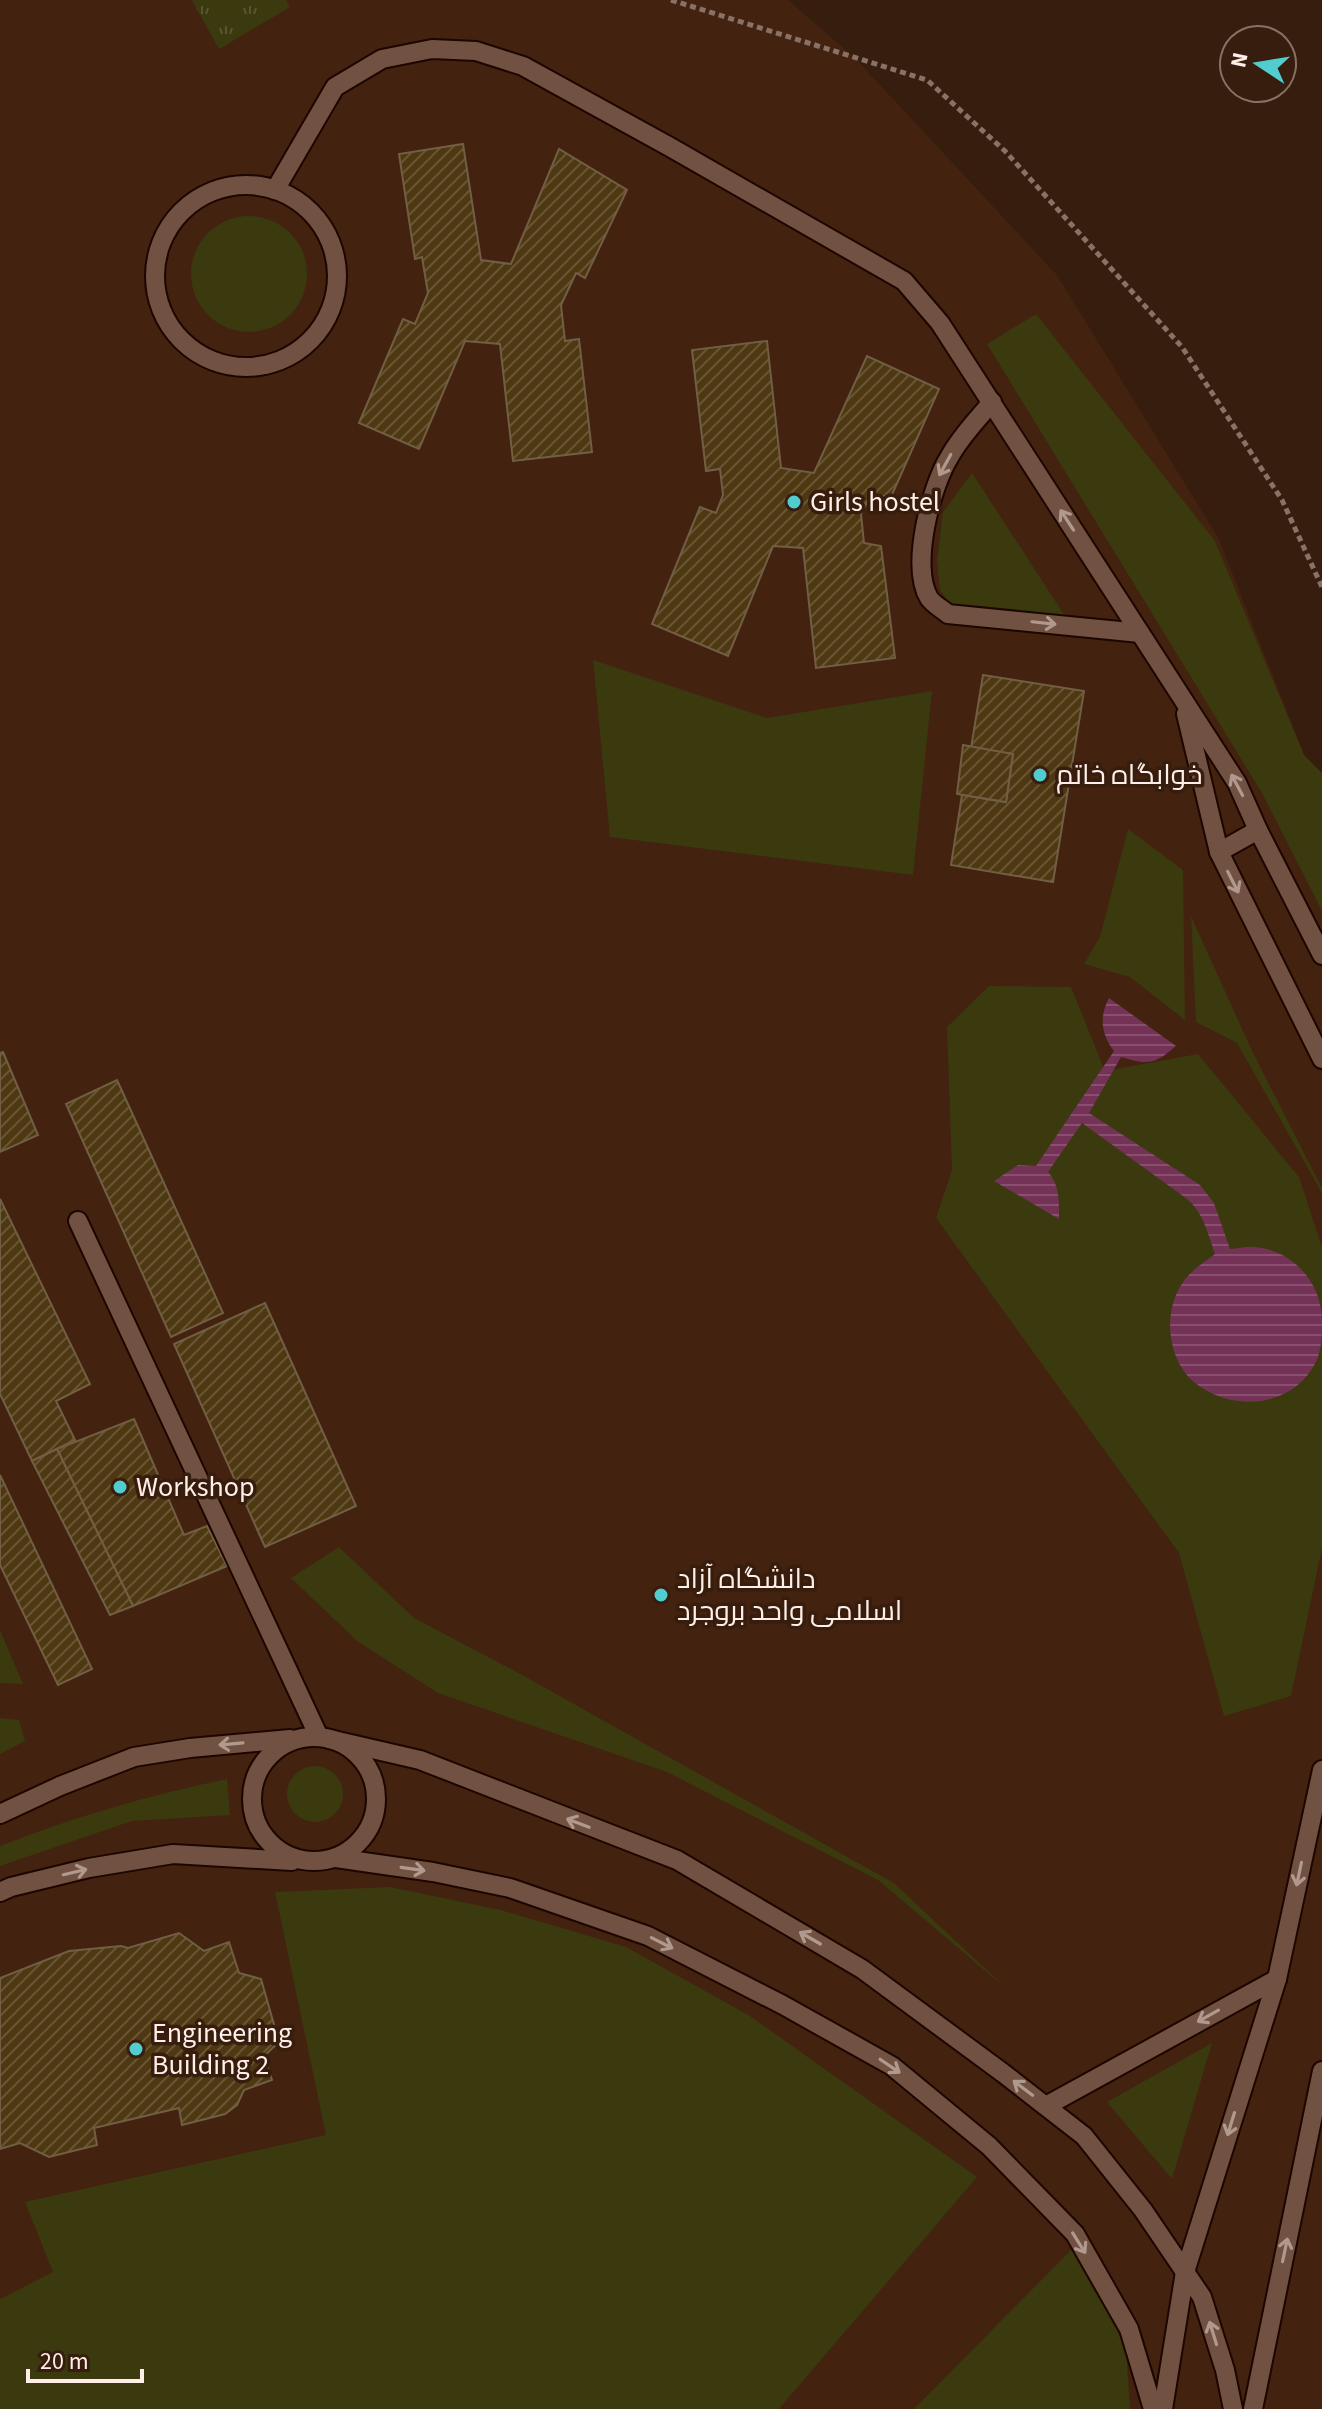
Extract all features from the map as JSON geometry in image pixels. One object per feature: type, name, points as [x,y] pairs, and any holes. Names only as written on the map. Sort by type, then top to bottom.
[{"type":"lane","points":[[275,190],[335,87],[382,59],[432,49],[476,51],[523,66],[904,281],[940,323],[1237,783],[1322,955]]},
{"type":"lane","points":[[231,185],[262,185],[275,190],[291,196],[314,214],[330,238],[337,266],[336,295],[325,322],[307,344],[283,360],[256,368],[227,366],[198,355],[174,333],[159,306],[154,274],[160,244],[177,216],[201,196],[231,185]]},
{"type":"lane","points":[[992,402],[950,455],[938,478],[924,529],[922,580],[930,600],[948,614],[1140,633]]},
{"type":"lane","points":[[1183,699],[1219,852],[1322,1059]]},
{"type":"lane","points":[[1219,852],[1258,830]]},
{"type":"lane","points":[[78,1221],[319,1738]]},
{"type":"lane","points":[[0,1814],[134,1757],[190,1748],[319,1738],[420,1760],[677,1860],[862,1969],[1084,2136],[1143,2210],[1202,2297],[1225,2370],[1233,2409]]},
{"type":"lane","points":[[307,1862],[289,1857],[274,1847],[258,1825],[252,1798],[255,1780],[263,1764],[291,1741],[319,1738],[347,1746],[362,1759],[372,1776],[376,1795],[374,1815],[366,1833],[353,1848],[336,1858]]},
{"type":"lane","points":[[1163,2409],[1185,2272],[1277,1979],[1322,1770]]},
{"type":"lane","points":[[0,1892],[89,1868],[173,1854],[307,1862],[336,1858],[433,1872],[510,1888],[648,1936],[783,2005],[892,2066],[989,2146],[1075,2234],[1129,2329],[1153,2409]]},
{"type":"lane","points":[[1046,2106],[1277,1979]]},
{"type":"lane","points":[[1253,2409],[1322,2071]]},
{"type":"path","points":[[671,0],[927,80],[939,90],[1005,151],[1182,347],[1282,500],[1322,587]]},
{"type":"shaded area","name":"دانشگاه آزاد اسلامی واحد بروجرد","points":[[0,0],[788,0],[854,57],[1057,275],[1219,539],[1309,767],[1322,780],[1322,2409],[0,2409]]},
{"type":"shaded area","points":[[1109,998],[1176,1046],[1150,1062],[1121,1057],[1089,1113],[1200,1185],[1214,1203],[1230,1249],[1254,1247],[1281,1254],[1303,1271],[1317,1294],[1322,1321],[1318,1357],[1309,1374],[1296,1387],[1281,1395],[1246,1402],[1228,1399],[1195,1383],[1179,1363],[1171,1338],[1171,1311],[1187,1277],[1215,1254],[1200,1214],[1183,1196],[1082,1123],[1048,1172],[1057,1188],[1059,1219],[994,1181],[1018,1165],[1036,1166],[1114,1051],[1103,1025]]},
{"type":"green space","points":[[192,0],[286,0],[290,7],[219,49]]},
{"type":"green space","points":[[249,216],[271,220],[290,233],[303,252],[307,274],[303,296],[290,315],[271,328],[249,332],[227,328],[208,315],[195,296],[191,274],[195,252],[208,233],[227,220]]},
{"type":"green space","points":[[1036,314],[1215,541],[1304,755],[1322,773],[1322,911],[1262,793],[987,344]]},
{"type":"green space","points":[[972,473],[1071,625],[951,605],[940,590],[937,560],[943,512]]},
{"type":"green space","points":[[593,660],[767,718],[932,691],[913,875],[610,837]]},
{"type":"green space","points":[[1128,829],[1183,870],[1185,1020],[1130,977],[1084,964],[1100,937]]},
{"type":"green space","points":[[1191,916],[1253,1053],[1322,1193],[1237,1043],[1196,1022]]},
{"type":"green space","points":[[989,986],[1071,987],[1105,1071],[1198,1054],[1299,1177],[1322,1247],[1322,1548],[1291,1696],[1224,1716],[1179,1553],[936,1218],[952,1170],[947,1027]]},
{"type":"green space","points":[[339,1547],[414,1618],[515,1671],[894,1883],[1009,1991],[878,1880],[667,1772],[438,1693],[357,1641],[291,1578]]},
{"type":"green space","points":[[0,1630],[23,1684],[0,1683]]},
{"type":"green space","points":[[0,1718],[19,1720],[25,1741],[0,1754]]},
{"type":"green space","points":[[315,1766],[335,1774],[343,1794],[335,1814],[315,1822],[295,1814],[287,1794],[295,1774]]},
{"type":"green space","points":[[227,1779],[230,1815],[132,1821],[0,1866],[0,1846],[112,1808]]},
{"type":"green space","points":[[390,1887],[501,1910],[626,1947],[750,2016],[977,2177],[779,2409],[0,2409],[0,2299],[53,2272],[25,2202],[326,2135],[275,1892]]},
{"type":"green space","points":[[1212,2043],[1172,2179],[1107,2102]]},
{"type":"green space","points":[[1083,2238],[1126,2349],[1130,2409],[914,2409]]},
{"type":"building","points":[[463,144],[481,260],[511,264],[559,149],[627,190],[585,278],[576,273],[561,305],[565,341],[579,339],[592,452],[513,461],[500,344],[465,341],[419,449],[359,423],[403,319],[415,324],[428,293],[422,257],[415,259],[399,154]]},
{"type":"building","name":"Girls hostel","points":[[767,341],[781,468],[814,473],[867,356],[939,389],[891,497],[871,495],[861,514],[864,543],[881,546],[895,658],[816,668],[803,548],[773,546],[728,656],[652,624],[700,507],[716,513],[723,495],[720,469],[706,471],[692,350]]},
{"type":"building","name":"خوابگاه خاتم","points":[[983,675],[1084,691],[1053,882],[951,865],[962,795],[1006,802],[1013,754],[971,748]]},
{"type":"building","points":[[963,745],[1013,754],[1006,802],[957,794]]},
{"type":"building","points":[[3,1052],[38,1135],[0,1152],[0,1053]]},
{"type":"building","points":[[117,1080],[223,1313],[171,1337],[66,1104]]},
{"type":"building","points":[[0,1199],[90,1384],[56,1401],[75,1440],[32,1461],[0,1394]]},
{"type":"building","points":[[265,1303],[356,1506],[265,1547],[174,1344]]},
{"type":"building","name":"Workshop","points":[[134,1419],[184,1535],[207,1526],[227,1566],[133,1606],[57,1449]]},
{"type":"building","points":[[57,1449],[133,1606],[110,1615],[32,1461]]},
{"type":"building","points":[[0,1475],[92,1669],[58,1685],[0,1565]]},
{"type":"building","name":"Engineering Building 2","points":[[179,1933],[204,1951],[229,1942],[239,1973],[261,1979],[279,2042],[264,2056],[272,2080],[244,2090],[237,2105],[225,2114],[182,2125],[179,2108],[94,2128],[97,2145],[49,2157],[20,2143],[0,2149],[0,1978],[69,1951],[128,1948]]},
{"type":"place","name":"Girls hostel","points":[[794,502]]},
{"type":"place","name":"خوابگاه خاتم","points":[[1040,775]]},
{"type":"place","name":"Workshop","points":[[120,1487]]},
{"type":"place","name":"دانشگاه آزاد اسلامی واحد بروجرد","points":[[661,1595]]},
{"type":"place","name":"Engineering Building 2","points":[[136,2049]]}]
